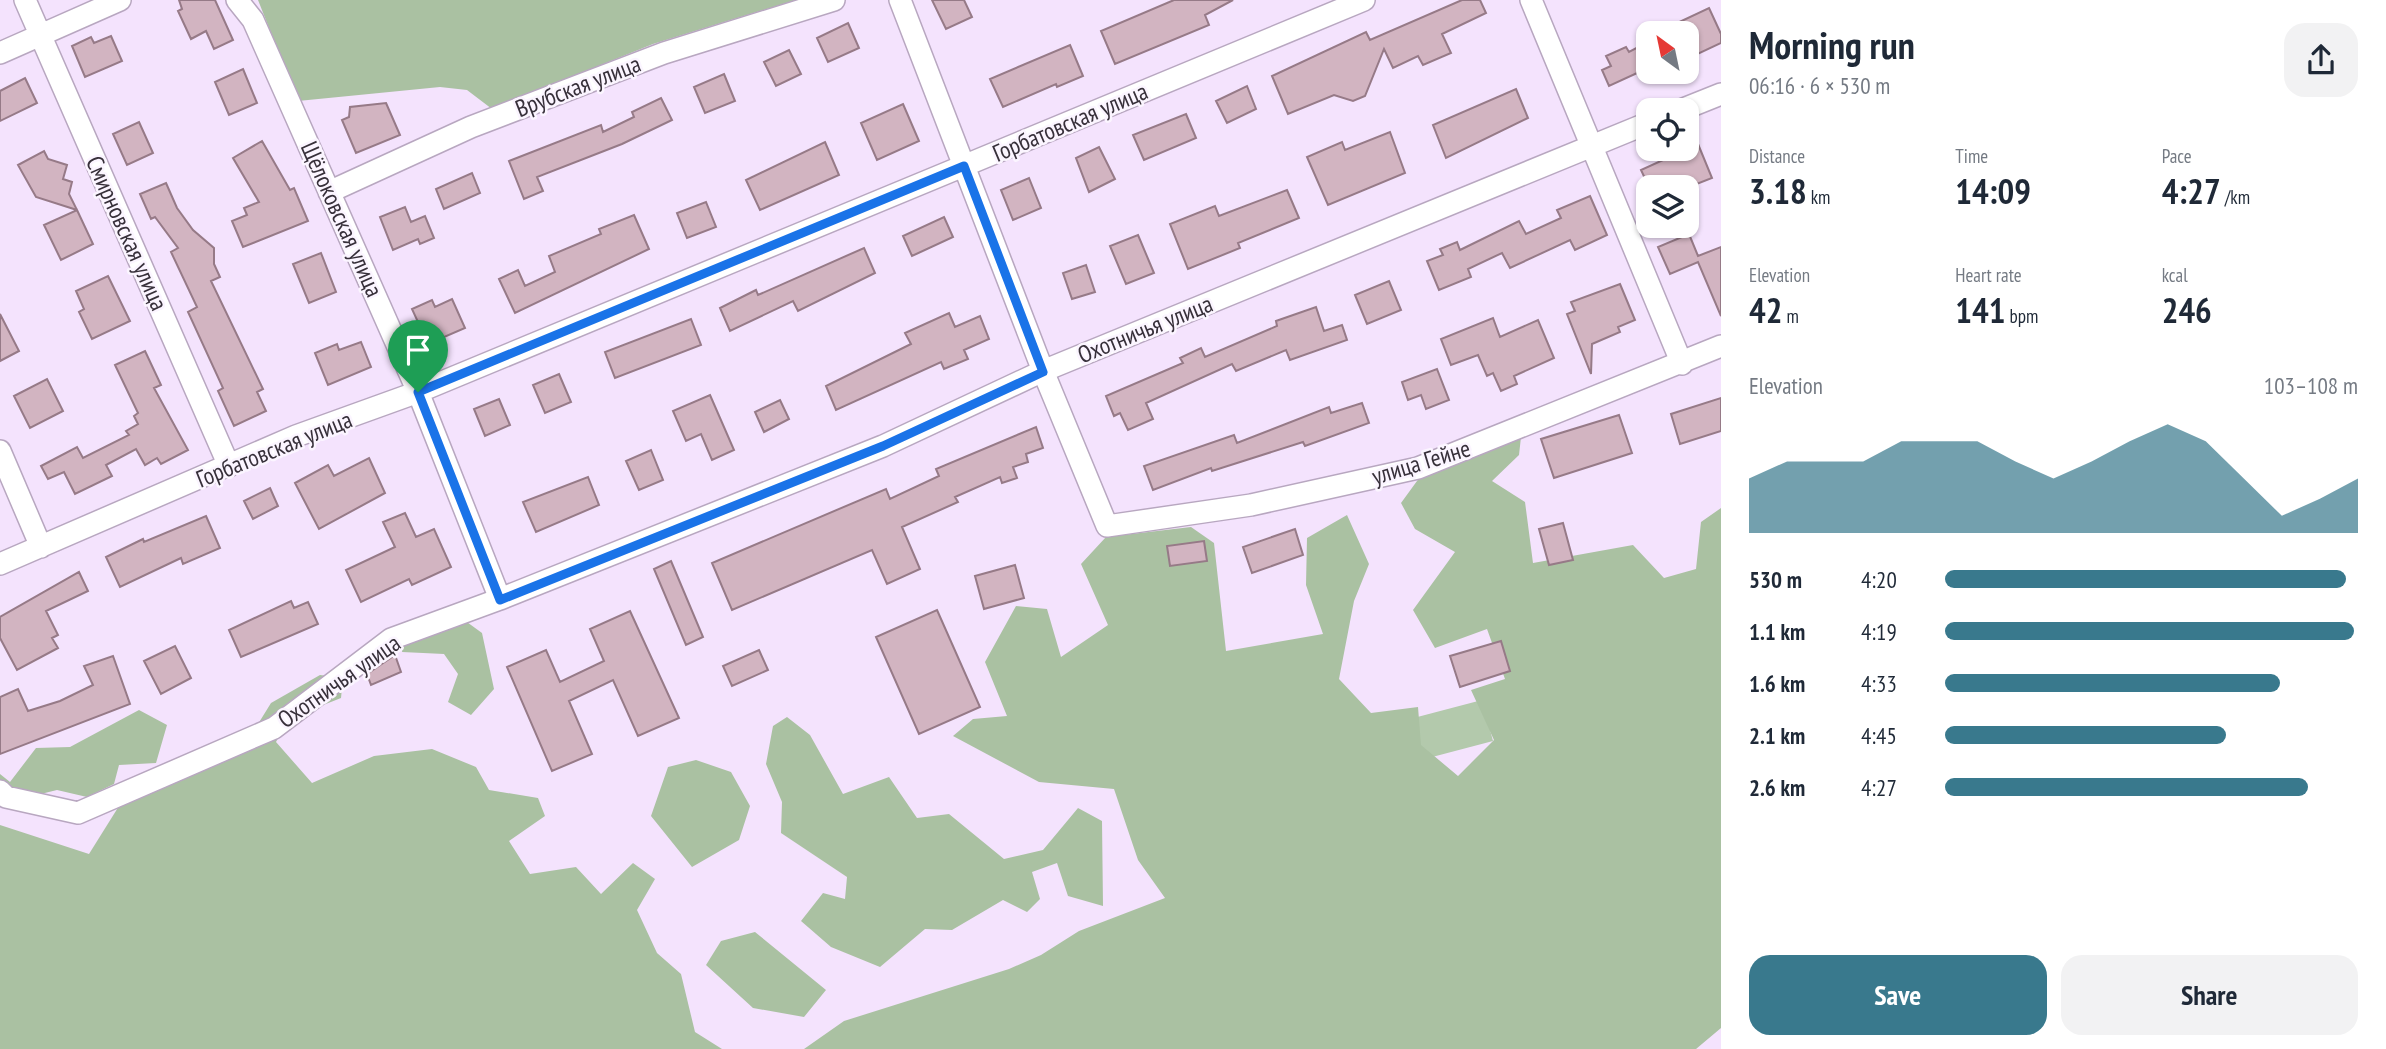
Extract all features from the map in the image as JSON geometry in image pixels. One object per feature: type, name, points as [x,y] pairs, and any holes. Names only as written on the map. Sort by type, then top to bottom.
[{"type":"street","name":"Смирновская улица","points":[[25,0],[229,466]]},
{"type":"street","points":[[0,53],[120,0]]},
{"type":"street","name":"Щёлоковская улица","points":[[237,0],[253,20],[418,392],[500,600]]},
{"type":"street","name":"Врубская улица","points":[[329,191],[471,127],[638,63],[834,0]]},
{"type":"street","points":[[900,0],[1043,372]]},
{"type":"street","name":"Горбатовская улица","points":[[0,564],[296,436],[418,392],[1364,0]]},
{"type":"street","points":[[1531,0],[1682,364]]},
{"type":"street","points":[[1699,103],[1721,94]]},
{"type":"street","name":"Охотничья улица","points":[[0,791],[6,797],[78,813],[274,728],[391,639],[500,600],[883,446],[1043,372],[1636,128]]},
{"type":"street","name":"улица Гейне","points":[[1043,372],[1107,526],[1251,505],[1418,468],[1682,364],[1721,346]]},
{"type":"street","points":[[0,451],[41,547]]},
{"type":"green space","points":[[258,0],[796,0],[653,44],[492,109],[467,90],[440,87],[298,101]]},
{"type":"green space","points":[[1521,437],[1519,455],[1492,481],[1525,502],[1533,563],[1633,545],[1664,578],[1696,569],[1701,522],[1721,508],[1721,1028],[1696,1049],[804,1049],[844,1021],[1009,969],[1041,955],[1079,931],[1165,898],[1138,860],[1114,789],[1039,782],[953,736],[973,719],[1007,716],[985,662],[1016,606],[1047,609],[1061,657],[1108,625],[1081,564],[1106,537],[1191,527],[1214,543],[1226,651],[1323,634],[1306,585],[1307,538],[1347,515],[1369,564],[1354,601],[1339,679],[1371,713],[1418,707],[1421,745],[1458,776],[1494,740],[1471,690],[1505,679],[1487,629],[1435,648],[1413,610],[1455,552],[1415,529],[1401,503],[1433,459]]},
{"type":"green space","points":[[449,609],[482,633],[494,689],[471,715],[448,702],[458,674],[444,654],[402,652],[407,621]]},
{"type":"green space","points":[[320,675],[343,678],[341,698],[288,719],[276,742],[312,783],[374,756],[432,749],[476,767],[489,790],[538,798],[545,816],[509,841],[530,874],[576,867],[601,894],[633,863],[655,879],[637,910],[657,953],[681,974],[695,1032],[722,1049],[0,1049],[0,825],[89,854],[119,806],[242,750],[271,703]]},
{"type":"green space","points":[[1482,700],[1493,741],[1417,761],[1406,720]]},
{"type":"green space","points":[[139,710],[167,725],[156,763],[119,765],[114,784],[87,797],[57,790],[0,804],[0,774],[10,782],[36,748],[70,747]]},
{"type":"green space","points":[[787,717],[810,735],[843,794],[889,777],[917,818],[949,814],[1004,859],[1043,850],[1078,808],[1102,821],[1103,906],[1068,896],[1057,863],[1032,872],[1040,899],[1027,912],[1003,900],[952,930],[925,929],[880,967],[831,947],[801,921],[823,893],[845,899],[847,877],[781,833],[782,802],[766,764],[773,726]]},
{"type":"green space","points":[[696,760],[731,772],[750,806],[739,840],[692,867],[651,816],[668,767]]},
{"type":"green space","points":[[755,932],[826,990],[804,1017],[753,1008],[706,965],[721,941]]},
{"type":"building","points":[[179,0],[215,0],[233,40],[214,49],[206,31],[191,39],[178,11],[182,9]]},
{"type":"building","points":[[932,0],[964,0],[972,17],[946,29]]},
{"type":"building","points":[[1174,0],[1233,0],[1205,15],[1209,25],[1115,64],[1101,31]]},
{"type":"building","points":[[1462,0],[1480,0],[1486,13],[1442,34],[1451,53],[1423,65],[1418,56],[1393,68],[1384,49],[1365,96],[1353,101],[1334,95],[1288,114],[1272,76],[1366,32],[1370,40]]},
{"type":"building","points":[[1709,8],[1721,34],[1721,43],[1699,53],[1699,21],[1681,21]]},
{"type":"building","points":[[848,23],[859,48],[828,62],[817,38]]},
{"type":"building","points":[[111,36],[122,61],[85,77],[72,46],[91,37],[94,43]]},
{"type":"building","points":[[1070,45],[1083,76],[1057,87],[1056,84],[1003,107],[990,79]]},
{"type":"building","points":[[1626,47],[1629,52],[1636,48],[1636,74],[1609,86],[1602,70],[1611,66],[1606,56]]},
{"type":"building","points":[[789,50],[801,74],[776,86],[764,62]]},
{"type":"building","points":[[243,69],[257,103],[229,115],[215,82]]},
{"type":"building","points":[[724,74],[735,101],[705,113],[694,87]]},
{"type":"building","points":[[25,78],[37,103],[0,121],[0,91]]},
{"type":"building","points":[[1247,86],[1256,109],[1227,123],[1216,101]]},
{"type":"building","points":[[1516,89],[1528,118],[1446,158],[1433,125]]},
{"type":"building","points":[[661,98],[672,120],[622,144],[537,177],[543,191],[524,199],[509,161],[601,125],[603,132],[634,117],[632,112]]},
{"type":"building","points":[[386,103],[400,135],[356,153],[342,120],[349,117],[350,107]]},
{"type":"building","points":[[903,104],[919,141],[877,160],[861,123]]},
{"type":"building","points":[[1186,114],[1196,138],[1144,160],[1133,135]]},
{"type":"building","points":[[139,122],[153,153],[127,165],[113,134]]},
{"type":"building","points":[[1390,132],[1405,173],[1328,205],[1307,157],[1342,142],[1345,150]]},
{"type":"building","points":[[262,141],[290,190],[294,188],[308,221],[243,247],[232,221],[247,215],[244,208],[259,202],[233,158]]},
{"type":"building","points":[[825,142],[839,175],[760,210],[746,180]]},
{"type":"building","points":[[1699,146],[1712,178],[1699,183],[1699,175],[1643,175],[1641,170],[1661,161],[1699,161]]},
{"type":"building","points":[[1099,147],[1115,179],[1089,192],[1076,158]]},
{"type":"building","points":[[44,151],[48,159],[67,165],[63,179],[72,182],[69,194],[77,210],[36,197],[18,165]]},
{"type":"building","points":[[472,173],[480,193],[444,209],[436,189]]},
{"type":"building","points":[[1029,178],[1041,208],[1013,220],[1001,190]]},
{"type":"building","points":[[166,183],[177,208],[193,230],[214,248],[214,264],[220,277],[211,281],[263,389],[257,392],[266,411],[234,426],[218,391],[223,388],[188,312],[197,307],[171,252],[178,248],[155,217],[151,219],[140,194]]},
{"type":"building","points":[[1287,190],[1299,218],[1238,243],[1240,248],[1188,269],[1170,224],[1215,206],[1219,216]]},
{"type":"building","points":[[1590,196],[1607,235],[1575,250],[1570,240],[1510,268],[1502,253],[1468,269],[1471,277],[1439,290],[1427,261],[1443,255],[1440,249],[1457,242],[1460,250],[1519,221],[1526,234],[1561,218],[1557,210]]},
{"type":"building","points":[[706,202],[716,227],[687,238],[677,213]]},
{"type":"building","points":[[405,207],[411,222],[425,216],[434,238],[420,244],[418,239],[393,250],[380,217]]},
{"type":"building","points":[[77,210],[93,244],[61,260],[44,225]]},
{"type":"building","points":[[634,215],[649,249],[515,313],[499,279],[518,270],[525,286],[555,272],[549,256],[601,234],[599,229]]},
{"type":"building","points":[[944,217],[953,237],[912,256],[903,236]]},
{"type":"building","points":[[1138,235],[1154,273],[1126,284],[1110,246]]},
{"type":"building","points":[[1679,238],[1691,238],[1698,256],[1721,247],[1721,316],[1698,262],[1670,274],[1658,247]]},
{"type":"building","points":[[864,248],[875,273],[798,311],[793,301],[730,331],[720,308],[756,290],[758,295]]},
{"type":"building","points":[[321,253],[336,292],[309,303],[293,264]]},
{"type":"building","points":[[1086,265],[1095,292],[1072,299],[1063,273]]},
{"type":"building","points":[[108,276],[130,321],[92,339],[79,312],[84,309],[76,291]]},
{"type":"building","points":[[1389,281],[1401,310],[1367,324],[1355,295]]},
{"type":"building","points":[[1620,284],[1635,320],[1618,327],[1620,332],[1592,344],[1591,374],[1567,314],[1575,311],[1571,302]]},
{"type":"building","points":[[452,299],[465,328],[428,344],[412,309],[432,300],[435,307]]},
{"type":"building","points":[[1316,307],[1324,331],[1342,325],[1347,340],[1290,360],[1286,350],[1236,371],[1232,364],[1146,403],[1153,419],[1128,430],[1120,413],[1114,416],[1106,396],[1183,363],[1180,358],[1201,348],[1205,357],[1277,326],[1276,321]]},
{"type":"building","points":[[949,313],[955,327],[980,316],[989,339],[964,350],[968,359],[944,369],[941,362],[836,410],[826,386],[911,344],[905,333]]},
{"type":"building","points":[[0,314],[19,351],[0,361]]},
{"type":"building","points":[[1493,318],[1500,337],[1538,320],[1554,358],[1514,376],[1517,384],[1501,391],[1493,373],[1487,376],[1478,355],[1451,365],[1441,339]]},
{"type":"building","points":[[691,319],[701,345],[615,378],[605,352]]},
{"type":"building","points":[[361,342],[371,367],[328,385],[315,353],[337,344],[339,350]]},
{"type":"building","points":[[145,351],[161,385],[154,388],[188,450],[161,464],[157,458],[145,465],[136,449],[106,465],[112,476],[75,494],[64,472],[48,479],[41,466],[77,447],[83,458],[129,435],[126,431],[138,424],[134,416],[138,413],[115,365]]},
{"type":"building","points":[[1437,369],[1449,400],[1426,409],[1421,395],[1408,400],[1402,382]]},
{"type":"building","points":[[559,374],[571,402],[545,413],[533,385]]},
{"type":"building","points":[[47,379],[63,411],[30,428],[14,396]]},
{"type":"building","points":[[710,395],[734,450],[712,460],[701,434],[686,441],[673,411]]},
{"type":"building","points":[[1721,398],[1721,431],[1680,444],[1671,414]]},
{"type":"building","points":[[499,399],[510,425],[485,436],[474,409]]},
{"type":"building","points":[[780,400],[789,419],[764,432],[755,412]]},
{"type":"building","points":[[1362,403],[1369,423],[1305,446],[1303,442],[1212,471],[1211,468],[1153,490],[1144,466],[1234,435],[1237,443],[1329,407],[1331,413]]},
{"type":"building","points":[[1619,415],[1632,453],[1554,478],[1541,439]]},
{"type":"building","points":[[1036,427],[1043,448],[1026,454],[1028,462],[1013,467],[1017,478],[1002,483],[1000,477],[955,497],[958,502],[902,527],[920,569],[887,584],[872,550],[732,610],[712,563],[886,489],[890,499],[939,476],[936,469]]},
{"type":"building","points":[[651,450],[663,480],[639,490],[626,461]]},
{"type":"building","points":[[369,458],[385,493],[319,529],[295,483],[328,465],[334,476]]},
{"type":"building","points":[[588,477],[599,505],[536,532],[523,502]]},
{"type":"building","points":[[270,488],[278,506],[253,519],[244,501]]},
{"type":"building","points":[[405,513],[416,537],[434,529],[451,567],[412,585],[409,579],[361,602],[346,570],[395,547],[383,522]]},
{"type":"building","points":[[206,516],[220,548],[183,564],[181,558],[120,587],[106,557],[143,539],[144,542]]},
{"type":"building","points":[[1563,523],[1573,560],[1549,565],[1539,529]]},
{"type":"building","points":[[1295,529],[1303,555],[1252,573],[1243,547]]},
{"type":"building","points":[[1204,541],[1207,561],[1170,566],[1167,546]]},
{"type":"building","points":[[671,561],[703,637],[686,645],[654,569]]},
{"type":"building","points":[[1015,565],[1024,598],[984,609],[975,576]]},
{"type":"building","points":[[79,572],[88,591],[46,611],[58,635],[52,638],[58,648],[17,670],[0,638],[0,617]]},
{"type":"building","points":[[291,601],[294,608],[308,602],[318,624],[241,657],[229,630]]},
{"type":"building","points":[[937,610],[980,707],[919,734],[876,637]]},
{"type":"building","points":[[630,611],[679,718],[638,736],[613,680],[569,701],[592,754],[552,771],[507,667],[546,650],[560,682],[604,661],[590,629]]},
{"type":"building","points":[[1501,641],[1510,671],[1460,687],[1450,656]]},
{"type":"building","points":[[175,646],[191,678],[161,694],[144,661]]},
{"type":"building","points":[[759,650],[768,670],[732,686],[723,666]]},
{"type":"building","points":[[395,655],[401,672],[371,685],[367,674]]},
{"type":"building","points":[[113,656],[130,704],[0,754],[0,697],[18,689],[28,711],[60,701],[93,685],[84,666]]},
{"type":"route","points":[[964,166],[1043,372],[883,446],[500,600],[418,392],[964,166]]}]
